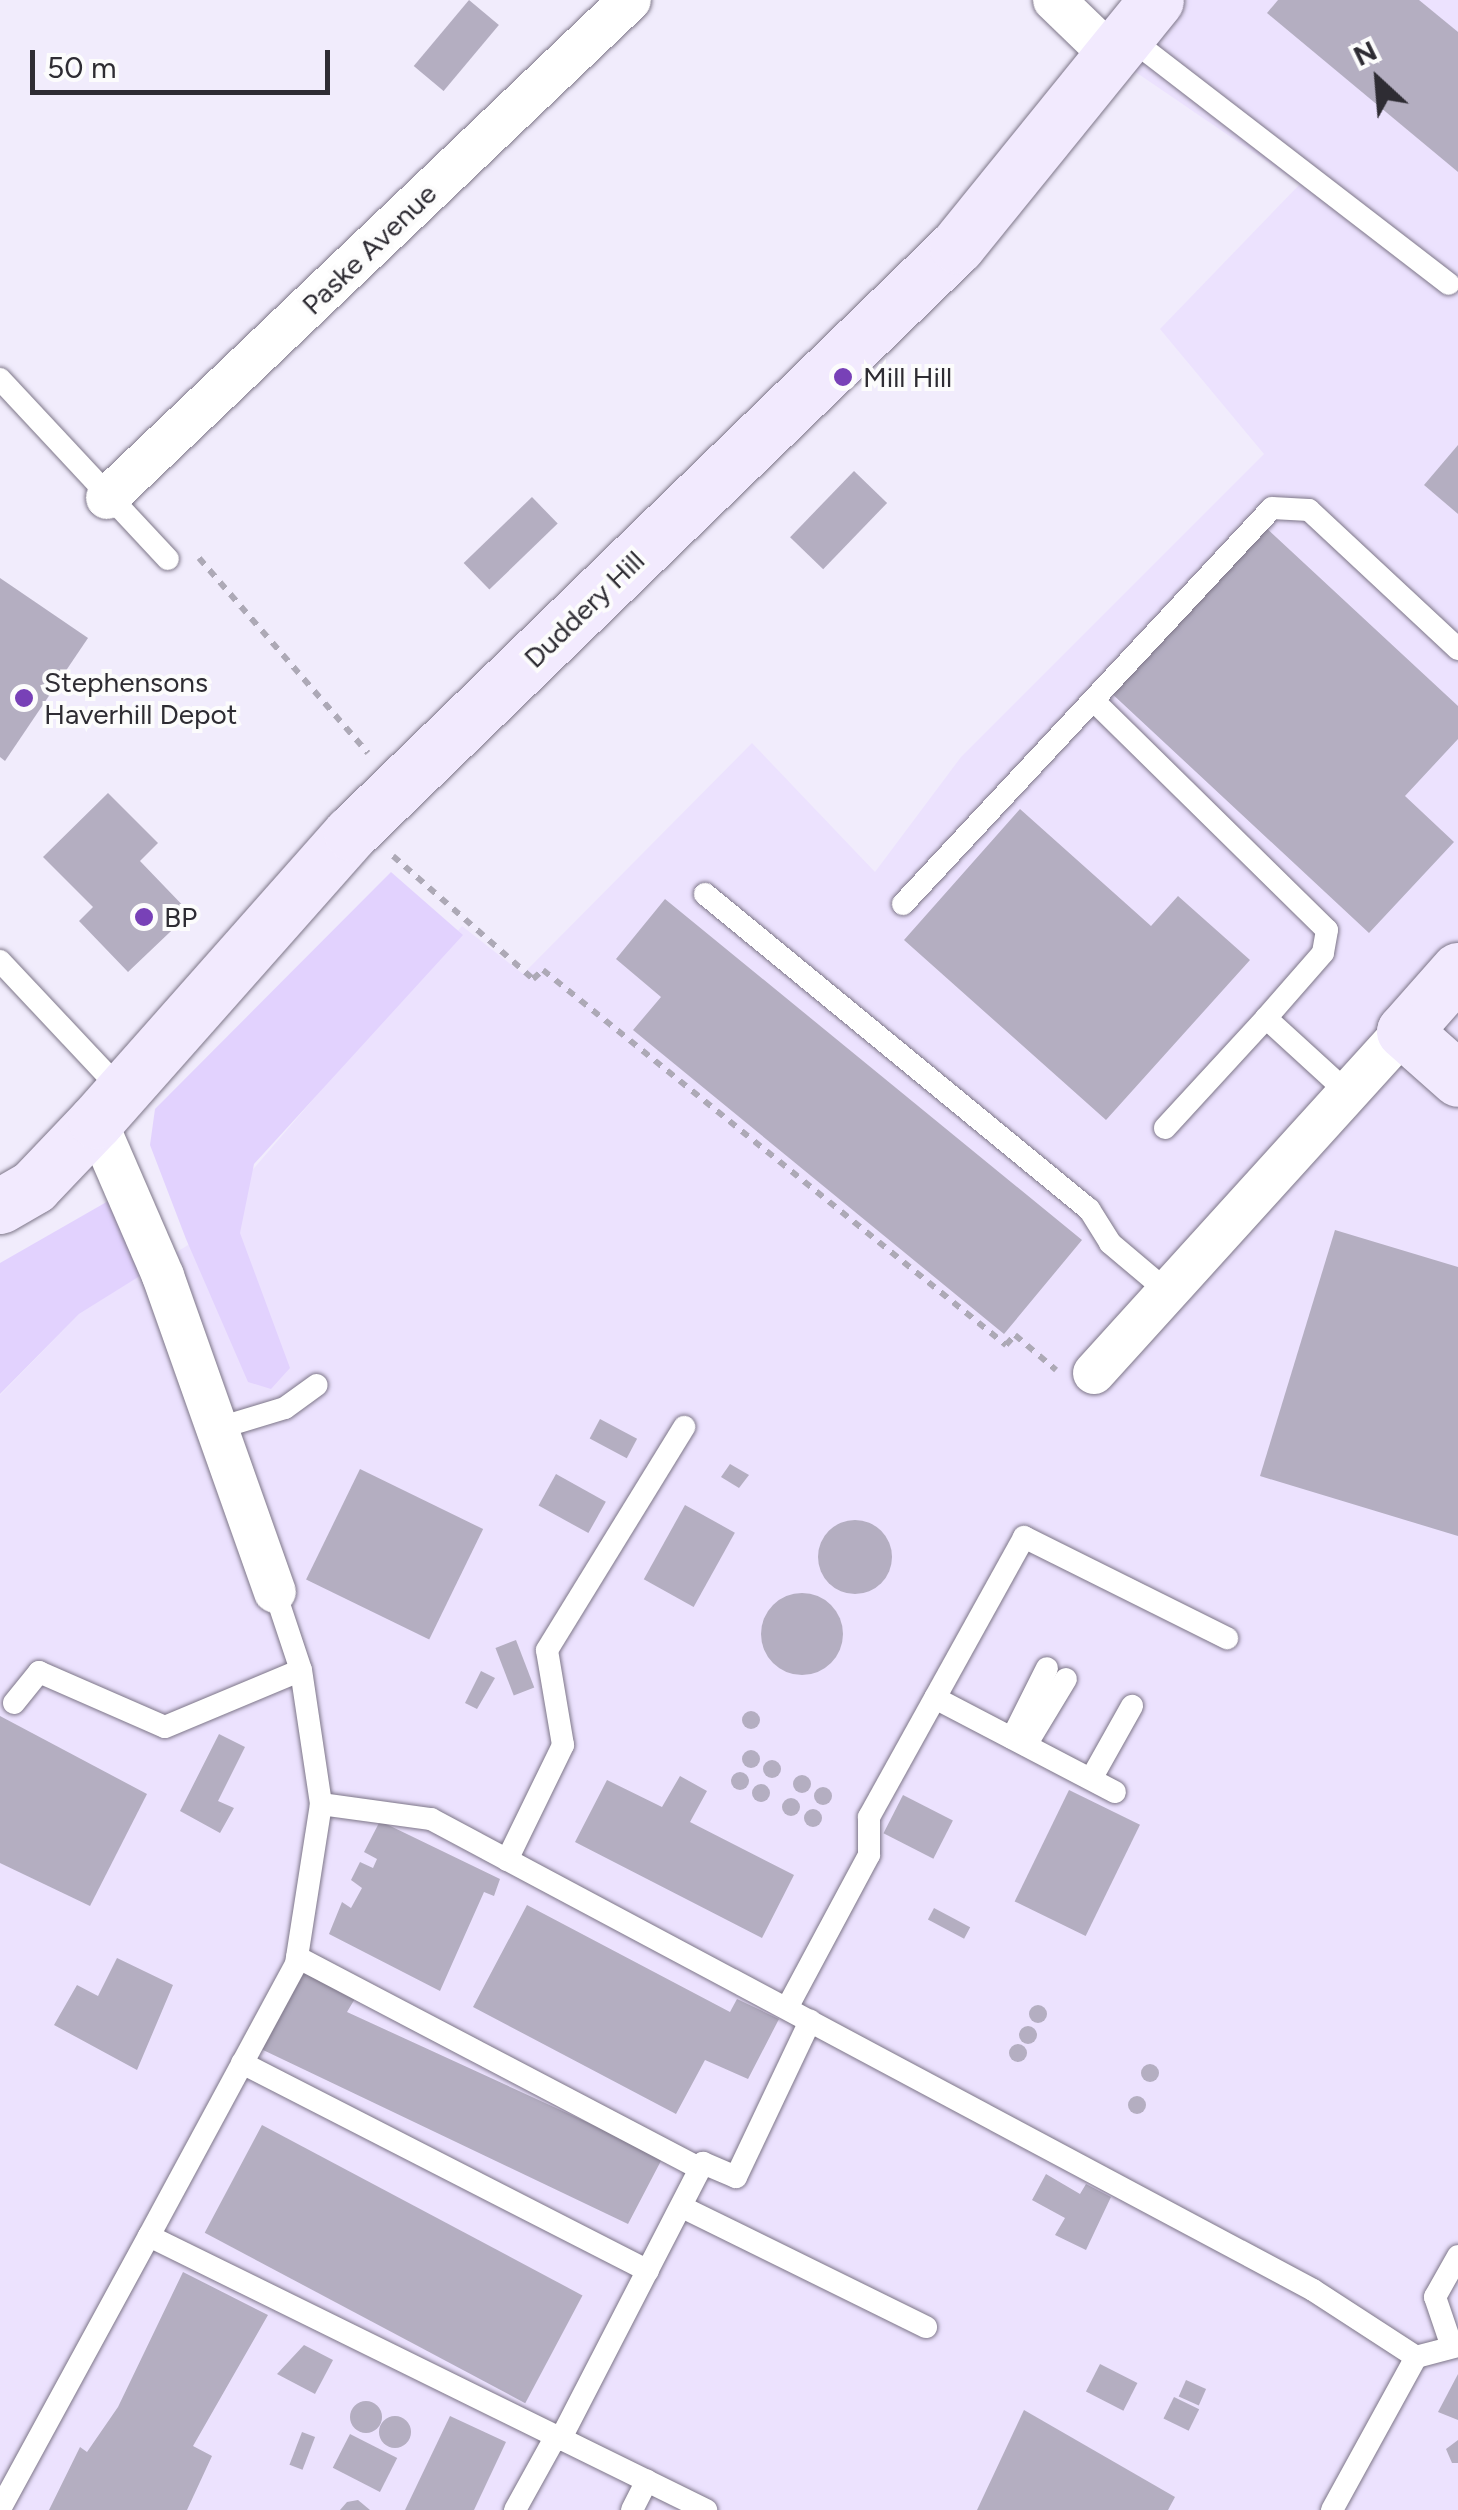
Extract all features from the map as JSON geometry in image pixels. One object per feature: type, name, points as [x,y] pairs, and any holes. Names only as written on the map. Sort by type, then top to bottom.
[{"type":"street","name":"Paske Avenue","points":[[107,498],[630,0]]},
{"type":"street","points":[[1054,0],[1132,31]]},
{"type":"street","name":"Duddery Hill","points":[[0,1206],[34,1186],[358,826],[957,246],[1132,31]]},
{"type":"street","points":[[1081,1370],[1167,1291],[1458,970]]},
{"type":"street","points":[[1404,1030],[1458,1079]]},
{"type":"street","points":[[108,1105],[274,1592]]},
{"type":"lane","points":[[1132,31],[1449,284]]},
{"type":"lane","points":[[0,378],[107,498],[168,559]]},
{"type":"lane","points":[[903,904],[1272,508],[1294,502],[1458,649]]},
{"type":"lane","points":[[1095,702],[1327,930],[1323,954],[1166,1128]]},
{"type":"lane","points":[[705,894],[1089,1209],[1110,1243],[1167,1291]]},
{"type":"lane","points":[[0,961],[108,1105]]},
{"type":"lane","points":[[1266,1018],[1346,1091]]},
{"type":"lane","points":[[219,1428],[286,1408],[317,1384]]},
{"type":"lane","points":[[507,1860],[563,1745],[547,1650],[684,1427]]},
{"type":"lane","points":[[786,2008],[868,1855],[869,1817],[1024,1537],[1226,1638]]},
{"type":"lane","points":[[0,2509],[242,2064],[296,1956],[321,1804],[301,1670],[274,1592]]},
{"type":"lane","points":[[14,1704],[39,1672],[164,1727],[301,1670]]},
{"type":"lane","points":[[1019,1742],[1056,1674]]},
{"type":"lane","points":[[935,1698],[1114,1792]]},
{"type":"lane","points":[[1090,1779],[1132,1706]]},
{"type":"lane","points":[[321,1804],[432,1820],[1314,2290],[1416,2357]]},
{"type":"lane","points":[[296,1956],[700,2169],[736,2177],[810,2021]]},
{"type":"lane","points":[[242,2064],[648,2272]]},
{"type":"lane","points":[[514,2510],[558,2438],[700,2169]]},
{"type":"lane","points":[[682,2207],[926,2326]]},
{"type":"lane","points":[[149,2236],[706,2510]]},
{"type":"lane","points":[[1332,2510],[1416,2357],[1455,2347],[1436,2297],[1458,2256]]},
{"type":"lane","points":[[632,2510],[647,2481]]},
{"type":"path","points":[[168,559],[190,548],[399,788]]},
{"type":"path","points":[[358,826],[533,980],[543,970],[1006,1345],[1015,1335],[1061,1374],[1081,1370]]},
{"type":"shaded area","points":[[1156,0],[1458,0],[1458,2510],[0,2510],[0,1395],[79,1314],[188,1245],[462,926],[523,974],[752,743],[875,872],[961,757],[1264,454],[1160,329],[1300,184],[1112,56]]},
{"type":"shaded area","points":[[391,872],[463,935],[254,1164],[240,1233],[290,1368],[271,1389],[248,1382],[186,1239],[150,1145],[155,1109]]},
{"type":"shaded area","points":[[117,1196],[143,1274],[79,1314],[0,1394],[0,1263]]},
{"type":"building","points":[[469,0],[499,25],[444,91],[414,66]]},
{"type":"building","points":[[1278,0],[1419,0],[1458,32],[1458,172],[1267,13]]},
{"type":"building","points":[[1458,445],[1458,514],[1424,485]]},
{"type":"building","points":[[854,471],[887,503],[823,569],[790,537]]},
{"type":"building","points":[[532,497],[558,524],[489,590],[464,563]]},
{"type":"building","points":[[1263,525],[1458,706],[1458,739],[1405,796],[1454,842],[1369,933],[1108,690]]},
{"type":"building","name":"Stephensons Haverhill Depot","points":[[0,578],[88,638],[5,761],[0,757]]},
{"type":"building","points":[[108,793],[158,843],[140,861],[190,913],[128,972],[79,921],[93,907],[43,857]]},
{"type":"building","points":[[1020,809],[1151,926],[1178,896],[1250,960],[1106,1120],[904,940]]},
{"type":"building","points":[[665,899],[1082,1240],[1004,1334],[633,1030],[661,997],[616,959]]},
{"type":"building","points":[[1335,1230],[1458,1267],[1458,1536],[1260,1476]]},
{"type":"building","points":[[600,1419],[637,1439],[627,1458],[590,1438]]},
{"type":"building","points":[[730,1464],[749,1475],[739,1488],[721,1477]]},
{"type":"building","points":[[360,1469],[483,1529],[429,1640],[306,1580]]},
{"type":"building","points":[[556,1474],[606,1502],[588,1533],[539,1505]]},
{"type":"building","points":[[685,1505],[735,1533],[694,1607],[644,1579]]},
{"type":"building","points":[[855,1520],[881,1531],[892,1557],[881,1583],[855,1594],[829,1583],[818,1557],[829,1531]]},
{"type":"building","points":[[802,1593],[818,1596],[831,1605],[840,1618],[840,1650],[831,1663],[818,1672],[802,1675],[786,1672],[773,1663],[764,1650],[761,1634],[764,1618],[773,1605],[786,1596]]},
{"type":"building","points":[[516,1640],[534,1688],[514,1695],[495,1648]]},
{"type":"building","points":[[481,1671],[495,1678],[477,1709],[465,1703]]},
{"type":"building","points":[[751,1711],[760,1720],[751,1729],[742,1720]]},
{"type":"building","points":[[0,1716],[147,1794],[90,1906],[0,1863]]},
{"type":"building","points":[[219,1734],[245,1747],[218,1801],[234,1808],[220,1833],[180,1811]]},
{"type":"building","points":[[751,1750],[760,1759],[751,1768],[742,1759]]},
{"type":"building","points":[[772,1760],[781,1769],[772,1778],[763,1769]]},
{"type":"building","points":[[740,1772],[749,1781],[740,1790],[731,1781]]},
{"type":"building","points":[[802,1775],[811,1784],[802,1793],[793,1784]]},
{"type":"building","points":[[680,1776],[707,1791],[690,1822],[794,1875],[762,1938],[575,1842],[607,1780],[662,1807]]},
{"type":"building","points":[[761,1784],[770,1793],[761,1802],[752,1793]]},
{"type":"building","points":[[823,1787],[832,1796],[823,1805],[814,1796]]},
{"type":"building","points":[[1069,1790],[1140,1825],[1086,1936],[1015,1901]]},
{"type":"building","points":[[903,1795],[953,1820],[933,1859],[883,1833]]},
{"type":"building","points":[[791,1798],[800,1807],[791,1816],[782,1807]]},
{"type":"building","points":[[813,1809],[822,1818],[813,1827],[804,1818]]},
{"type":"building","points":[[380,1821],[500,1879],[494,1896],[484,1892],[440,1991],[329,1934],[342,1902],[351,1908],[362,1888],[351,1880],[360,1862],[373,1868],[377,1859],[364,1852]]},
{"type":"building","points":[[527,1905],[730,2012],[737,1999],[779,2019],[748,2079],[705,2060],[676,2114],[473,2007]]},
{"type":"building","points":[[934,1908],[970,1927],[964,1939],[928,1919]]},
{"type":"building","points":[[117,1958],[173,1985],[137,2070],[54,2025],[77,1985],[98,1996]]},
{"type":"building","points":[[304,1960],[356,1997],[347,2012],[663,2157],[628,2224],[261,2049]]},
{"type":"building","points":[[1038,2005],[1047,2014],[1038,2023],[1029,2014]]},
{"type":"building","points":[[1028,2026],[1037,2035],[1028,2044],[1019,2035]]},
{"type":"building","points":[[1018,2044],[1027,2053],[1018,2062],[1009,2053]]},
{"type":"building","points":[[1150,2064],[1159,2073],[1150,2082],[1141,2073]]},
{"type":"building","points":[[1137,2096],[1146,2105],[1137,2114],[1128,2105]]},
{"type":"building","points":[[262,2125],[583,2295],[525,2403],[205,2233]]},
{"type":"building","points":[[1046,2174],[1080,2194],[1086,2184],[1111,2197],[1086,2250],[1055,2235],[1065,2218],[1032,2200]]},
{"type":"building","points":[[183,2272],[268,2315],[193,2446],[212,2456],[187,2510],[49,2510],[80,2447],[87,2452],[118,2407]]},
{"type":"building","points":[[304,2345],[333,2360],[315,2394],[277,2374]]},
{"type":"building","points":[[1100,2364],[1137,2383],[1123,2411],[1086,2392]]},
{"type":"building","points":[[1458,2374],[1458,2420],[1438,2412]]},
{"type":"building","points":[[1186,2380],[1206,2389],[1199,2405],[1179,2396]]},
{"type":"building","points":[[1174,2397],[1199,2409],[1189,2431],[1163,2419]]},
{"type":"building","points":[[366,2401],[378,2405],[382,2417],[378,2429],[366,2433],[354,2429],[350,2417],[354,2405]]},
{"type":"building","points":[[1024,2410],[1175,2497],[1168,2510],[977,2510]]},
{"type":"building","points":[[395,2416],[407,2420],[411,2432],[407,2444],[395,2448],[383,2444],[379,2432],[383,2420]]},
{"type":"building","points":[[450,2416],[506,2442],[474,2510],[405,2510]]},
{"type":"building","points":[[302,2432],[315,2437],[303,2470],[289,2465]]},
{"type":"building","points":[[350,2434],[397,2458],[380,2492],[333,2468]]},
{"type":"building","points":[[1458,2440],[1458,2463],[1452,2463],[1446,2449]]},
{"type":"building","points":[[358,2500],[370,2510],[340,2510],[347,2502]]},
{"type":"place","name":"Mill Hill","points":[[843,377]]},
{"type":"place","name":"Stephensons Haverhill Depot","points":[[24,698]]},
{"type":"place","name":"BP","points":[[144,917]]}]
